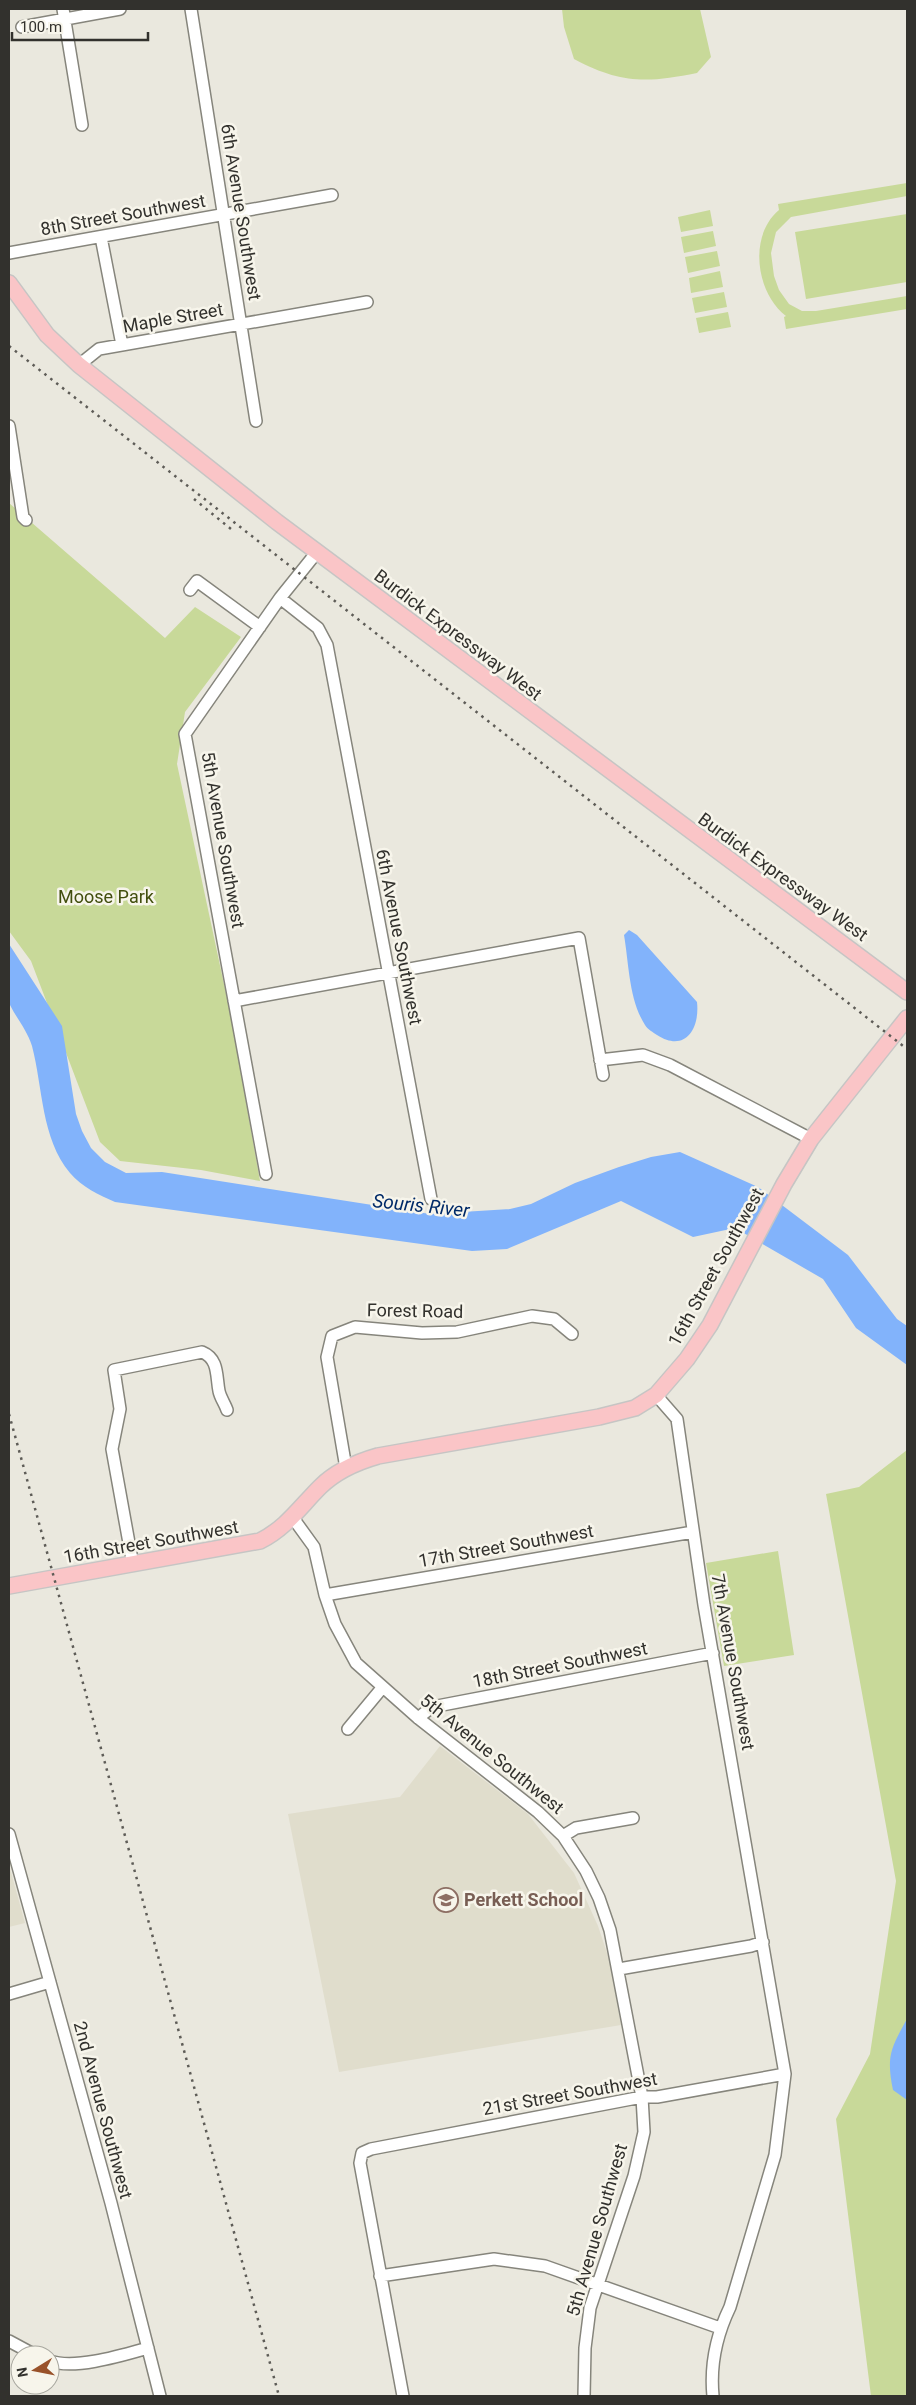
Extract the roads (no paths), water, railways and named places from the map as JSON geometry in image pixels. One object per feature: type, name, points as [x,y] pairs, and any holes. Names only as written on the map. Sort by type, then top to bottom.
[{"type":"main road","name":"Burdick Expressway West","points":[[9,284],[47,335],[79,365],[317,552],[907,992]]},
{"type":"main road","name":"16th Street Southwest","points":[[346,1468],[378,1456],[599,1418],[635,1408],[656,1395],[682,1366],[710,1325],[779,1192],[811,1139],[907,1018]]},
{"type":"main road","points":[[293,1518],[321,1486],[346,1468]]},
{"type":"main road","name":"16th Street Southwest","points":[[9,1586],[260,1541],[274,1534],[293,1518]]},
{"type":"street","points":[[22,27],[63,14],[120,9]]},
{"type":"street","name":"6th Avenue Southwest","points":[[191,9],[256,421]]},
{"type":"street","points":[[63,14],[82,125]]},
{"type":"street","name":"8th Street Southwest","points":[[9,253],[332,195]]},
{"type":"street","points":[[100,237],[122,345]]},
{"type":"street","name":"Maple Street","points":[[79,365],[99,349],[367,302]]},
{"type":"street","points":[[9,426],[23,518],[26,520]]},
{"type":"street","name":"5th Avenue Southwest","points":[[266,1174],[185,734],[280,598],[317,552]]},
{"type":"street","points":[[190,590],[197,581],[260,627]]},
{"type":"street","name":"6th Avenue Southwest","points":[[280,598],[323,634],[334,681],[387,973],[431,1199]]},
{"type":"street","points":[[234,1001],[580,938],[603,1075]]},
{"type":"street","points":[[600,1060],[643,1055],[670,1065],[811,1139]]},
{"type":"street","name":"Forest Road","points":[[346,1468],[327,1356],[332,1336],[355,1328],[422,1333],[457,1332],[532,1316],[554,1319],[572,1334]]},
{"type":"street","points":[[133,1565],[112,1449],[120,1409],[114,1370],[202,1352],[210,1355],[215,1364],[219,1393],[227,1410]]},
{"type":"street","name":"7th Avenue Southwest","points":[[656,1395],[677,1420],[713,1653],[785,2074],[775,2155],[730,2308],[720,2328],[713,2364],[713,2396]]},
{"type":"street","name":"5th Avenue Southwest","points":[[293,1518],[314,1546],[334,1624],[356,1663],[418,1718],[538,1812],[562,1836],[586,1871],[599,1898],[610,1930],[642,2097],[644,2132],[640,2153],[590,2308],[585,2348],[584,2396]]},
{"type":"street","name":"17th Street Southwest","points":[[325,1594],[694,1532]]},
{"type":"street","name":"18th Street Southwest","points":[[418,1718],[432,1707],[713,1653]]},
{"type":"street","points":[[348,1729],[382,1688]]},
{"type":"street","points":[[562,1836],[576,1828],[633,1818]]},
{"type":"street","name":"2nd Avenue Southwest","points":[[9,1834],[160,2396]]},
{"type":"street","points":[[619,1969],[751,1946],[763,1942]]},
{"type":"street","points":[[9,1994],[50,1982]]},
{"type":"street","name":"21st Street Southwest","points":[[380,2276],[360,2163],[362,2153],[371,2149],[642,2097],[657,2097],[785,2074]]},
{"type":"street","points":[[403,2396],[380,2276],[494,2259],[545,2266],[720,2328]]},
{"type":"street","points":[[60,2364],[92,2361],[148,2348]]},
{"type":"water","points":[[629,930],[637,935],[697,1002],[696,1021],[689,1035],[683,1040],[667,1040],[657,1035],[646,1027],[640,1015],[630,982],[624,935]]},
{"type":"water","points":[[9,944],[62,1026],[76,1114],[82,1131],[91,1148],[105,1162],[126,1173],[162,1172],[430,1214],[510,1209],[531,1204],[575,1183],[619,1167],[651,1157],[680,1152],[758,1187],[848,1255],[897,1319],[907,1326],[907,1365],[856,1328],[823,1279],[735,1228],[693,1237],[621,1201],[507,1249],[472,1251],[115,1202],[85,1186],[75,1178],[60,1159],[53,1144],[44,1112],[32,1046],[9,1001]]},
{"type":"water","points":[[907,2019],[907,2100],[893,2090],[890,2060],[894,2045]]},
{"type":"railway","points":[[9,346],[907,1049]]},
{"type":"railway","points":[[194,499],[231,529]]},
{"type":"railway","points":[[9,1414],[279,2396]]},
{"type":"place","name":"Perkett School","points":[[446,1900]]},
{"type":"park label","name":"Moose Park","points":[[106,897]]},
{"type":"water label","name":"Souris River","points":[[421,1205]]}]
